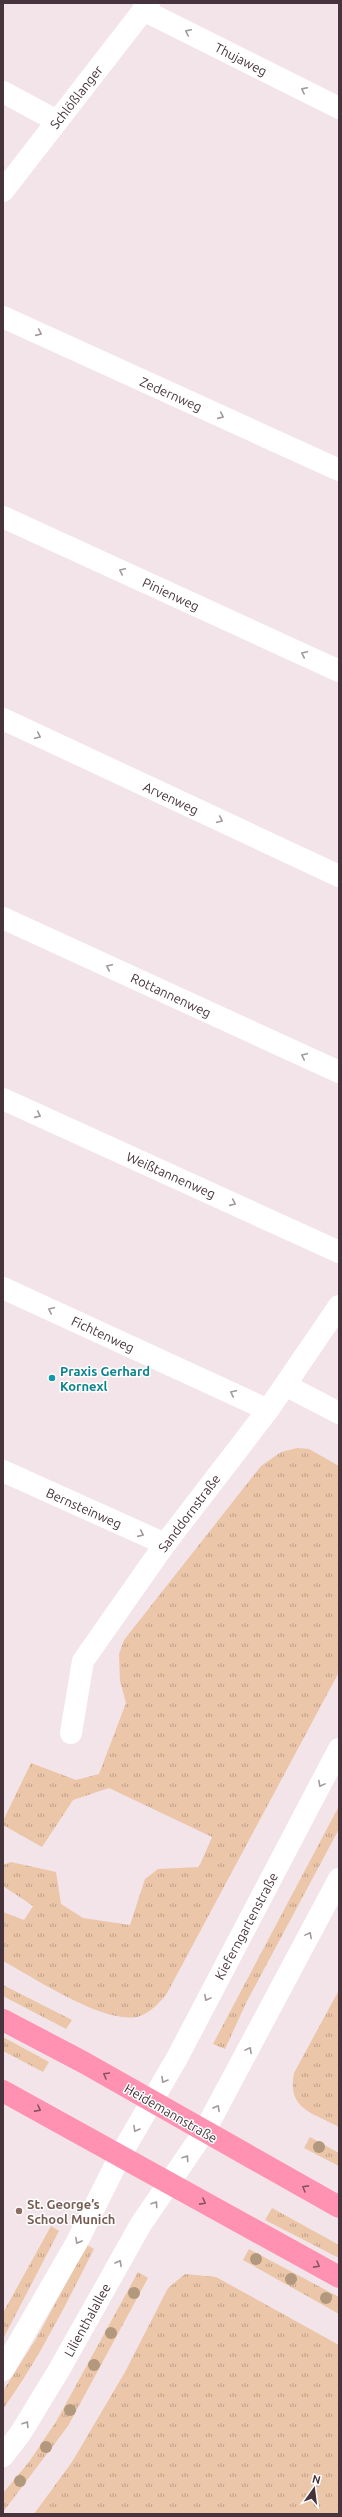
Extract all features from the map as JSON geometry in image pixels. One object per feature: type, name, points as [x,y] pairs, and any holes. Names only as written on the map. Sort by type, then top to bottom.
[{"type":"main road","name":"Heidemannstraße","points":[[3,2020],[339,2207]]},
{"type":"main road","points":[[3,2091],[339,2277]]},
{"type":"street","name":"Thujaweg","points":[[146,7],[339,108]]},
{"type":"street","name":"Schlößlanger","points":[[3,191],[146,7]]},
{"type":"street","points":[[3,92],[57,121]]},
{"type":"street","name":"Zedernweg","points":[[3,317],[339,470]]},
{"type":"street","name":"Pinienweg","points":[[3,517],[339,671]]},
{"type":"street","name":"Arvenweg","points":[[3,720],[339,876]]},
{"type":"street","name":"Rottannenweg","points":[[3,918],[339,1072]]},
{"type":"street","name":"Weißtannenweg","points":[[3,1099],[339,1252]]},
{"type":"street","name":"Fichtenweg","points":[[3,1288],[268,1410]]},
{"type":"street","name":"Sanddornstraße","points":[[70,1733],[83,1661],[165,1544],[268,1410],[339,1306]]},
{"type":"street","points":[[285,1385],[339,1413]]},
{"type":"street","name":"Bernsteinweg","points":[[3,1471],[165,1544]]},
{"type":"street","name":"Kieferngartenstraße","points":[[152,2102],[339,1749]]},
{"type":"street","points":[[169,2183],[204,2132],[339,1879]]},
{"type":"street","points":[[3,2370],[77,2242],[120,2156],[152,2102]]},
{"type":"street","name":"Lilienthalallee","points":[[3,2456],[20,2434],[59,2370],[122,2256],[169,2183]]},
{"type":"green space","points":[[297,1448],[309,1449],[339,1466],[339,1672],[166,1995],[149,2011],[141,2016],[122,2017],[105,2013],[68,1998],[3,1961],[3,1912],[24,1920],[33,1906],[3,1886],[3,1865],[11,1862],[56,1872],[61,1904],[83,1918],[130,1925],[145,1879],[158,1869],[199,1867],[212,1837],[109,1788],[73,1800],[42,1847],[3,1825],[3,1821],[31,1763],[76,1780],[99,1774],[126,1703],[120,1681],[119,1654],[124,1640],[261,1466],[281,1452]]},
{"type":"green space","points":[[339,1806],[339,1829],[246,2003],[225,2049],[213,2044]]},
{"type":"green space","points":[[3,1985],[72,2020],[66,2029],[3,1996]]},
{"type":"green space","points":[[339,1990],[339,2127],[303,2108],[294,2095],[293,2085],[294,2073]]},
{"type":"green space","points":[[3,2037],[49,2062],[43,2072],[3,2051]]},
{"type":"green space","points":[[310,2137],[339,2153],[339,2166],[304,2148]]},
{"type":"green space","points":[[272,2208],[339,2245],[339,2258],[265,2220]]},
{"type":"green space","points":[[51,2226],[59,2231],[3,2339],[3,2313]]},
{"type":"green space","points":[[87,2245],[94,2249],[52,2331],[3,2409],[3,2391],[36,2339]]},
{"type":"green space","points":[[249,2249],[339,2297],[339,2314],[243,2260]]},
{"type":"green space","points":[[138,2272],[148,2278],[68,2426],[3,2512],[3,2493],[29,2462],[57,2420]]},
{"type":"green space","points":[[185,2274],[216,2277],[339,2345],[339,2514],[34,2514],[72,2462],[125,2372],[168,2288]]},
{"type":"place","name":"Praxis Gerhard Kornexl","points":[[52,1378]]},
{"type":"place","name":"St. George’s School Munich","points":[[19,2211]]}]
